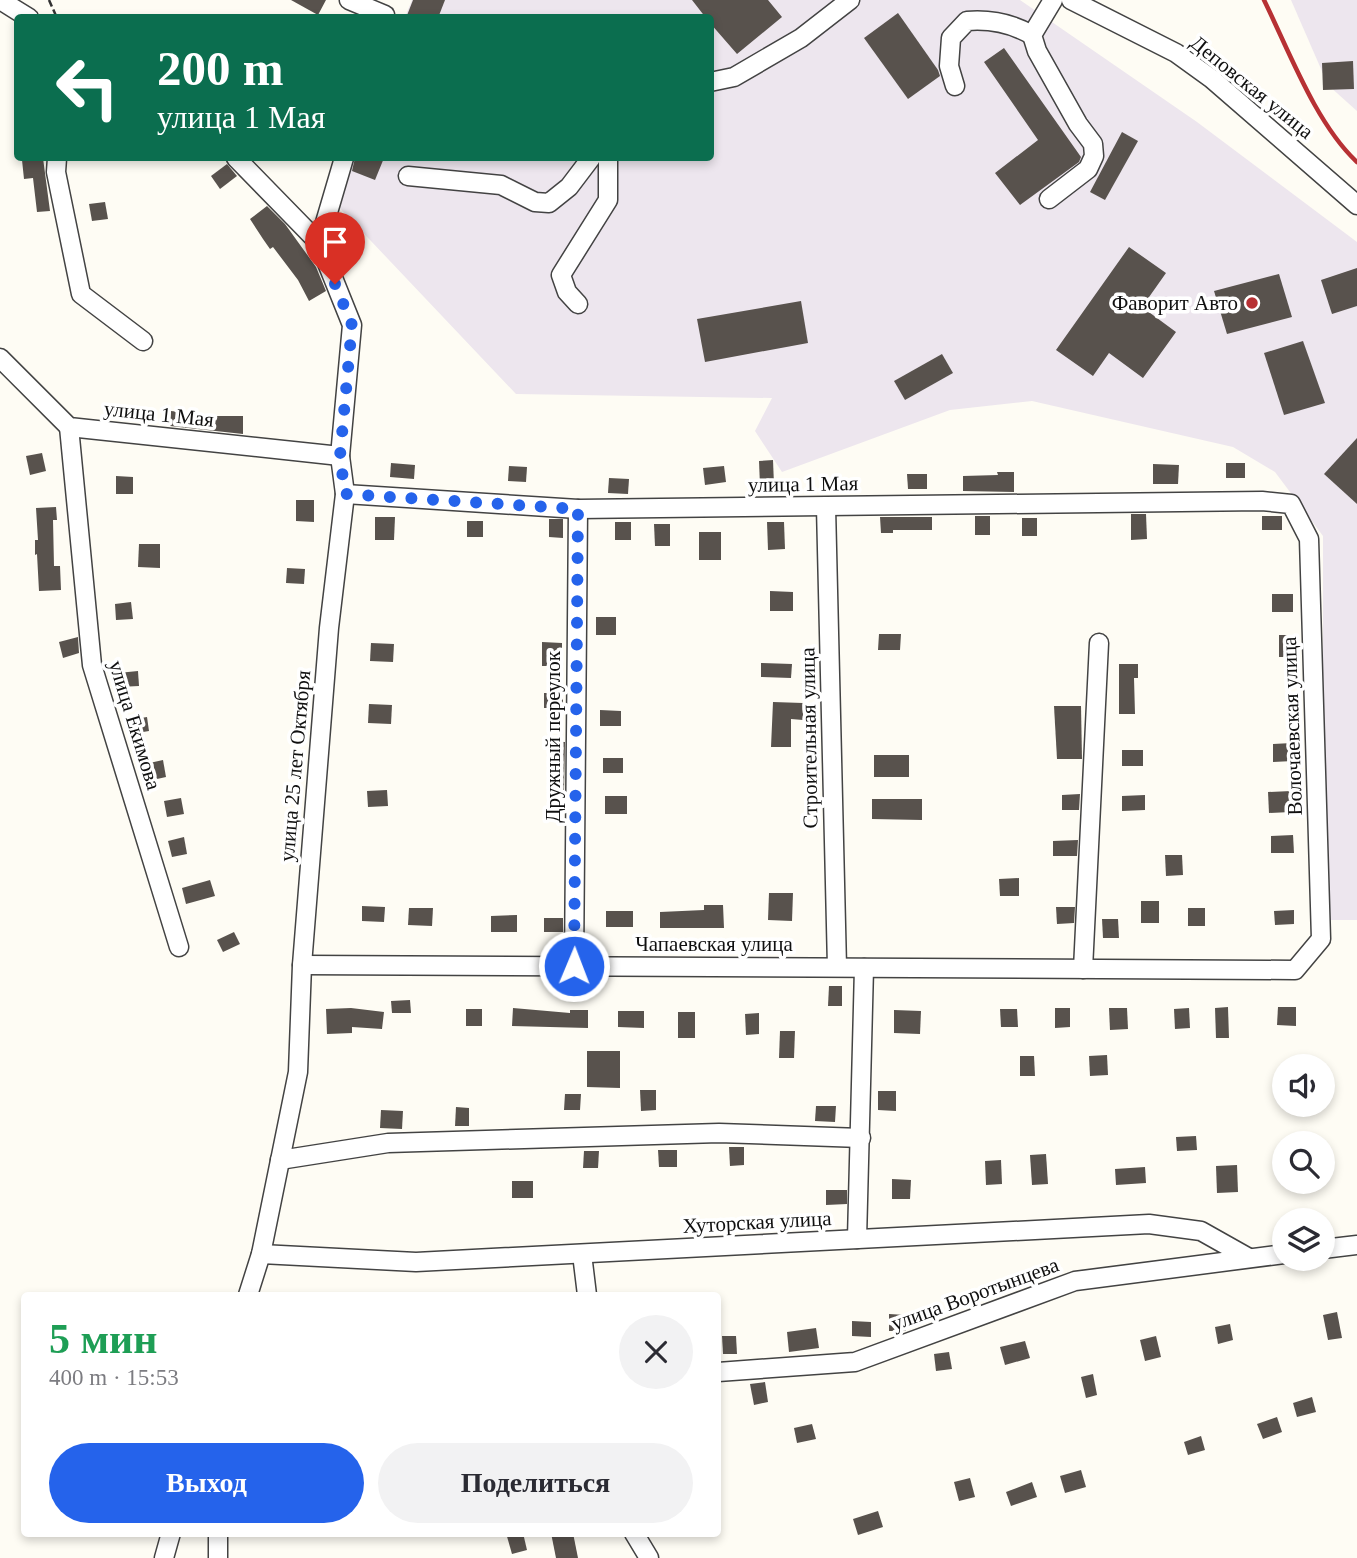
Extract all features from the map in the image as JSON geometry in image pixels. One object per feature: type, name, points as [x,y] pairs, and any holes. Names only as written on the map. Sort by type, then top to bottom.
[{"type":"street","points":[[0,0],[23,14]]},
{"type":"street","points":[[349,0],[386,11]]},
{"type":"street","points":[[714,81],[733,78],[800,38],[850,0]]},
{"type":"street","points":[[1032,35],[1053,0]]},
{"type":"street","name":"Деповская улица","points":[[1071,0],[1176,53],[1212,79],[1357,205]]},
{"type":"street","points":[[955,86],[949,66],[951,38],[967,21],[988,20],[1016,26],[1032,35],[1037,51],[1078,124],[1093,144],[1094,156],[1088,169],[1049,199]]},
{"type":"street","points":[[57,161],[56,172],[81,294],[143,341]]},
{"type":"street","points":[[239,161],[319,243],[343,161]]},
{"type":"street","points":[[408,176],[501,185],[535,202],[549,203],[569,187],[589,161]]},
{"type":"street","points":[[578,304],[568,292],[561,275],[608,200],[608,161]]},
{"type":"street","name":"улица 25 лет Октября","points":[[249,1292],[261,1254],[298,1072],[302,965],[329,628],[345,494],[340,456],[352,325],[319,243]]},
{"type":"street","points":[[0,358],[69,427]]},
{"type":"street","name":"улица 1 Мая","points":[[69,427],[340,456]]},
{"type":"street","name":"улица Екимова","points":[[69,427],[92,665],[179,947]]},
{"type":"street","name":"улица 1 Мая","points":[[345,494],[578,509],[1262,501]]},
{"type":"street","name":"Волочаевская улица","points":[[1262,501],[1291,505],[1310,538],[1321,939],[1295,970]]},
{"type":"street","name":"Строительная улица","points":[[826,507],[837,968]]},
{"type":"street","name":"Дружный переулок","points":[[574,966],[578,509]]},
{"type":"street","points":[[1083,968],[1099,643]]},
{"type":"street","name":"Чапаевская улица","points":[[302,965],[1295,970]]},
{"type":"street","points":[[858,1239],[864,968]]},
{"type":"street","points":[[280,1160],[388,1143],[719,1133],[861,1138]]},
{"type":"street","name":"Хуторская улица","points":[[261,1254],[416,1262],[1149,1224],[1201,1231],[1249,1258]]},
{"type":"street","points":[[1335,1248],[1357,1245]]},
{"type":"street","points":[[582,1254],[587,1292]]},
{"type":"street","name":"улица Воротынцева","points":[[721,1372],[855,1362],[1074,1281],[1272,1255]]},
{"type":"street","points":[[164,1558],[170,1537]]},
{"type":"street","points":[[218,1537],[218,1558]]},
{"type":"street","points":[[636,1537],[649,1558]]},
{"type":"shaded area","points":[[412,0],[1020,0],[1197,122],[1357,242],[1357,920],[1323,920],[1323,536],[1275,472],[1233,447],[1032,401],[950,410],[782,472],[755,431],[772,398],[516,394],[334,202],[350,161],[714,161],[714,14],[406,14]]},
{"type":"shaded area","points":[[1291,0],[1357,0],[1357,111],[1328,85]]},
{"type":"building","points":[[291,0],[326,0],[316,14]]},
{"type":"building","points":[[413,0],[445,0],[440,14],[408,14]]},
{"type":"building","points":[[692,0],[768,0],[782,17],[737,54],[714,28],[714,14],[703,14]]},
{"type":"building","points":[[898,13],[940,76],[908,99],[864,38]]},
{"type":"building","points":[[1004,48],[1081,157],[1079,162],[1020,205],[995,173],[1038,140],[984,62]]},
{"type":"building","points":[[1353,61],[1354,89],[1323,90],[1322,63]]},
{"type":"building","points":[[1122,132],[1138,141],[1105,200],[1090,192]]},
{"type":"building","points":[[22,161],[43,161],[50,211],[37,212],[33,178],[24,179]]},
{"type":"building","points":[[354,161],[383,161],[375,180],[352,171]]},
{"type":"building","points":[[227,164],[237,176],[220,189],[211,176]]},
{"type":"building","points":[[105,202],[108,219],[92,221],[89,204]]},
{"type":"building","points":[[267,206],[285,224],[316,267],[326,291],[309,301],[298,280],[273,247],[270,249],[250,219]]},
{"type":"building","points":[[1129,247],[1166,273],[1142,307],[1176,332],[1143,378],[1109,353],[1093,376],[1056,350]]},
{"type":"building","points":[[1357,268],[1357,306],[1332,314],[1321,280]]},
{"type":"building","name":"Фаворит Авто","points":[[1279,274],[1292,317],[1227,334],[1214,291]]},
{"type":"building","points":[[801,301],[808,343],[705,362],[697,319]]},
{"type":"building","points":[[1303,341],[1325,403],[1284,415],[1264,353]]},
{"type":"building","points":[[942,354],[953,373],[905,400],[894,381]]},
{"type":"building","points":[[171,411],[190,413],[189,416],[243,416],[243,434],[170,426]]},
{"type":"building","points":[[1357,438],[1357,504],[1324,474]]},
{"type":"building","points":[[42,453],[46,471],[30,475],[26,456]]},
{"type":"building","points":[[773,460],[774,485],[760,486],[759,461]]},
{"type":"building","points":[[391,463],[415,465],[414,479],[390,477]]},
{"type":"building","points":[[1226,463],[1245,463],[1245,478],[1226,478]]},
{"type":"building","points":[[1153,464],[1179,465],[1178,484],[1153,484]]},
{"type":"building","points":[[509,466],[527,467],[526,482],[508,481]]},
{"type":"building","points":[[724,466],[726,482],[705,485],[703,468]]},
{"type":"building","points":[[997,472],[1014,472],[1014,492],[963,491],[963,476],[998,475]]},
{"type":"building","points":[[907,474],[927,474],[927,489],[908,489]]},
{"type":"building","points":[[116,476],[133,477],[133,494],[116,494]]},
{"type":"building","points":[[609,478],[629,479],[628,494],[608,493]]},
{"type":"building","points":[[296,500],[314,500],[314,522],[296,521]]},
{"type":"building","points":[[56,507],[57,520],[53,520],[54,566],[60,566],[61,590],[39,591],[37,554],[35,555],[35,540],[38,540],[36,508]]},
{"type":"building","points":[[1131,514],[1146,514],[1147,539],[1131,540]]},
{"type":"building","points":[[975,516],[990,516],[990,535],[975,535]]},
{"type":"building","points":[[1262,516],[1282,516],[1282,530],[1262,530]]},
{"type":"building","points":[[375,517],[395,517],[394,540],[375,540]]},
{"type":"building","points":[[880,517],[932,517],[932,530],[893,530],[893,533],[881,533]]},
{"type":"building","points":[[1022,518],[1037,518],[1037,536],[1022,536]]},
{"type":"building","points":[[549,519],[563,519],[563,538],[549,537]]},
{"type":"building","points":[[467,521],[483,521],[483,537],[467,537]]},
{"type":"building","points":[[615,522],[631,522],[631,540],[615,540]]},
{"type":"building","points":[[767,522],[784,522],[785,549],[768,550]]},
{"type":"building","points":[[654,524],[670,524],[670,546],[655,546]]},
{"type":"building","points":[[699,532],[721,532],[721,560],[699,560]]},
{"type":"building","points":[[139,544],[160,544],[160,568],[138,567]]},
{"type":"building","points":[[287,568],[305,569],[304,584],[286,583]]},
{"type":"building","points":[[770,591],[793,592],[793,611],[770,611]]},
{"type":"building","points":[[1272,594],[1293,594],[1293,612],[1272,612]]},
{"type":"building","points":[[131,602],[133,619],[116,620],[115,604]]},
{"type":"building","points":[[596,617],[616,617],[616,635],[596,635]]},
{"type":"building","points":[[879,634],[901,634],[900,650],[878,650]]},
{"type":"building","points":[[1279,635],[1293,635],[1293,657],[1279,657]]},
{"type":"building","points":[[78,637],[79,653],[63,658],[59,642]]},
{"type":"building","points":[[542,642],[562,643],[562,666],[542,666]]},
{"type":"building","points":[[371,643],[394,644],[393,662],[370,661]]},
{"type":"building","points":[[761,663],[792,664],[791,678],[761,677]]},
{"type":"building","points":[[1119,664],[1138,664],[1138,678],[1134,678],[1135,714],[1119,714]]},
{"type":"building","points":[[138,671],[139,686],[119,687],[118,673]]},
{"type":"building","points":[[544,693],[563,693],[563,708],[544,708]]},
{"type":"building","points":[[773,702],[803,703],[803,720],[791,719],[791,747],[771,747]]},
{"type":"building","points":[[369,704],[392,705],[391,724],[368,723]]},
{"type":"building","points":[[1054,706],[1081,706],[1082,759],[1057,759]]},
{"type":"building","points":[[600,710],[621,711],[621,726],[600,726]]},
{"type":"building","points":[[147,717],[149,731],[131,734],[129,720]]},
{"type":"building","points":[[548,741],[565,742],[564,794],[548,794]]},
{"type":"building","points":[[1292,743],[1293,761],[1273,762],[1273,744]]},
{"type":"building","points":[[1122,750],[1143,750],[1143,766],[1122,766]]},
{"type":"building","points":[[874,755],[909,755],[909,777],[874,777]]},
{"type":"building","points":[[603,758],[623,758],[623,773],[603,773]]},
{"type":"building","points":[[163,760],[166,777],[148,781],[145,764]]},
{"type":"building","points":[[387,790],[388,806],[368,807],[367,791]]},
{"type":"building","points":[[1291,791],[1291,812],[1269,813],[1268,792]]},
{"type":"building","points":[[1080,794],[1079,810],[1062,810],[1062,795]]},
{"type":"building","points":[[1145,795],[1145,810],[1122,811],[1122,796]]},
{"type":"building","points":[[605,796],[627,796],[627,814],[605,814]]},
{"type":"building","points":[[181,798],[184,814],[167,817],[164,801]]},
{"type":"building","points":[[872,799],[922,799],[922,820],[872,819]]},
{"type":"building","points":[[1293,835],[1294,853],[1271,853],[1271,836]]},
{"type":"building","points":[[184,837],[187,854],[172,857],[168,841]]},
{"type":"building","points":[[1078,840],[1077,856],[1053,856],[1053,841]]},
{"type":"building","points":[[1165,855],[1182,855],[1183,875],[1166,876]]},
{"type":"building","points":[[1019,878],[1019,896],[1000,896],[999,879]]},
{"type":"building","points":[[210,880],[215,896],[186,904],[182,888]]},
{"type":"building","points":[[769,893],[793,893],[792,921],[768,920]]},
{"type":"building","points":[[1141,901],[1159,901],[1159,923],[1141,923]]},
{"type":"building","points":[[704,905],[723,905],[724,928],[660,928],[660,912],[704,910]]},
{"type":"building","points":[[362,906],[385,907],[384,922],[362,921]]},
{"type":"building","points":[[1056,907],[1075,907],[1074,923],[1057,924]]},
{"type":"building","points":[[409,908],[433,908],[432,926],[408,925]]},
{"type":"building","points":[[1188,908],[1205,908],[1205,926],[1188,926]]},
{"type":"building","points":[[1294,910],[1294,924],[1275,925],[1274,911]]},
{"type":"building","points":[[606,911],[633,911],[633,927],[606,927]]},
{"type":"building","points":[[517,915],[517,932],[491,932],[491,916]]},
{"type":"building","points":[[544,918],[563,918],[563,932],[544,932]]},
{"type":"building","points":[[1102,919],[1118,919],[1119,938],[1103,938]]},
{"type":"building","points":[[234,932],[240,944],[223,952],[217,940]]},
{"type":"building","points":[[829,986],[842,986],[842,1006],[828,1006]]},
{"type":"building","points":[[410,1000],[411,1013],[392,1013],[391,1001]]},
{"type":"building","points":[[1228,1007],[1229,1038],[1216,1038],[1215,1008]]},
{"type":"building","points":[[1278,1007],[1296,1007],[1296,1026],[1277,1025]]},
{"type":"building","points":[[351,1008],[384,1012],[382,1029],[352,1027],[352,1033],[327,1034],[326,1009]]},
{"type":"building","points":[[513,1008],[570,1013],[570,1010],[588,1010],[588,1028],[512,1026]]},
{"type":"building","points":[[1055,1008],[1070,1008],[1070,1027],[1055,1028]]},
{"type":"building","points":[[1109,1008],[1127,1008],[1128,1029],[1110,1030]]},
{"type":"building","points":[[1189,1008],[1190,1028],[1175,1029],[1174,1009]]},
{"type":"building","points":[[466,1009],[482,1009],[482,1026],[466,1026]]},
{"type":"building","points":[[1000,1009],[1017,1009],[1018,1027],[1001,1027]]},
{"type":"building","points":[[894,1010],[921,1011],[920,1034],[894,1033]]},
{"type":"building","points":[[618,1011],[644,1011],[644,1028],[618,1027]]},
{"type":"building","points":[[678,1012],[695,1012],[695,1038],[678,1038]]},
{"type":"building","points":[[759,1013],[759,1034],[746,1035],[745,1014]]},
{"type":"building","points":[[780,1031],[795,1031],[794,1058],[779,1058]]},
{"type":"building","points":[[587,1051],[620,1051],[620,1088],[587,1087]]},
{"type":"building","points":[[1107,1055],[1108,1075],[1090,1076],[1089,1056]]},
{"type":"building","points":[[1020,1056],[1034,1056],[1035,1076],[1020,1076]]},
{"type":"building","points":[[640,1090],[656,1090],[656,1110],[641,1111]]},
{"type":"building","points":[[878,1091],[896,1091],[896,1111],[878,1110]]},
{"type":"building","points":[[565,1094],[581,1094],[580,1110],[564,1110]]},
{"type":"building","points":[[816,1106],[836,1106],[835,1122],[815,1121]]},
{"type":"building","points":[[456,1107],[469,1108],[469,1126],[455,1126]]},
{"type":"building","points":[[381,1110],[403,1111],[402,1129],[380,1128]]},
{"type":"building","points":[[1196,1136],[1197,1150],[1177,1151],[1176,1137]]},
{"type":"building","points":[[729,1147],[744,1147],[744,1165],[730,1166]]},
{"type":"building","points":[[658,1150],[677,1150],[677,1167],[659,1167]]},
{"type":"building","points":[[584,1151],[599,1151],[598,1168],[583,1168]]},
{"type":"building","points":[[1046,1154],[1048,1184],[1032,1185],[1030,1155]]},
{"type":"building","points":[[1001,1160],[1002,1184],[986,1185],[985,1161]]},
{"type":"building","points":[[1237,1165],[1238,1192],[1217,1193],[1216,1166]]},
{"type":"building","points":[[1145,1167],[1146,1183],[1116,1185],[1115,1169]]},
{"type":"building","points":[[892,1179],[911,1180],[910,1199],[892,1199]]},
{"type":"building","points":[[512,1181],[533,1181],[533,1198],[512,1198]]},
{"type":"building","points":[[826,1190],[847,1190],[847,1204],[826,1205]]},
{"type":"building","points":[[1337,1312],[1342,1338],[1328,1340],[1323,1315]]},
{"type":"building","points":[[889,1314],[906,1315],[906,1331],[889,1331]]},
{"type":"building","points":[[852,1321],[871,1322],[871,1337],[852,1336]]},
{"type":"building","points":[[1230,1324],[1233,1340],[1218,1344],[1215,1327]]},
{"type":"building","points":[[816,1328],[819,1348],[789,1352],[787,1332]]},
{"type":"building","points":[[722,1336],[736,1336],[737,1354],[723,1354]]},
{"type":"building","points":[[1156,1336],[1161,1357],[1145,1361],[1140,1340]]},
{"type":"building","points":[[1025,1341],[1030,1358],[1005,1365],[1000,1347]]},
{"type":"building","points":[[949,1352],[952,1369],[936,1371],[934,1354]]},
{"type":"building","points":[[1093,1374],[1097,1395],[1086,1398],[1081,1377]]},
{"type":"building","points":[[765,1382],[768,1402],[754,1405],[750,1384]]},
{"type":"building","points":[[1312,1397],[1316,1412],[1297,1417],[1293,1403]]},
{"type":"building","points":[[1277,1417],[1282,1432],[1263,1439],[1257,1424]]},
{"type":"building","points":[[812,1424],[816,1439],[797,1443],[794,1428]]},
{"type":"building","points":[[1201,1436],[1205,1450],[1188,1455],[1184,1442]]},
{"type":"building","points":[[1081,1470],[1086,1487],[1065,1493],[1060,1476]]},
{"type":"building","points":[[970,1478],[975,1497],[959,1501],[954,1482]]},
{"type":"building","points":[[1032,1482],[1037,1497],[1011,1506],[1006,1492]]},
{"type":"building","points":[[878,1511],[883,1527],[858,1535],[853,1519]]},
{"type":"building","points":[[507,1537],[524,1537],[527,1550],[512,1554]]},
{"type":"building","points":[[552,1537],[574,1537],[578,1558],[556,1558]]},
{"type":"railway","points":[[1264,0],[1316,107],[1342,146],[1357,162]]},
{"type":"place","name":"Фаворит Авто","points":[[1252,303]]},
{"type":"route","points":[[335,284],[352,325],[340,456],[345,494],[578,509],[574,966]]}]
